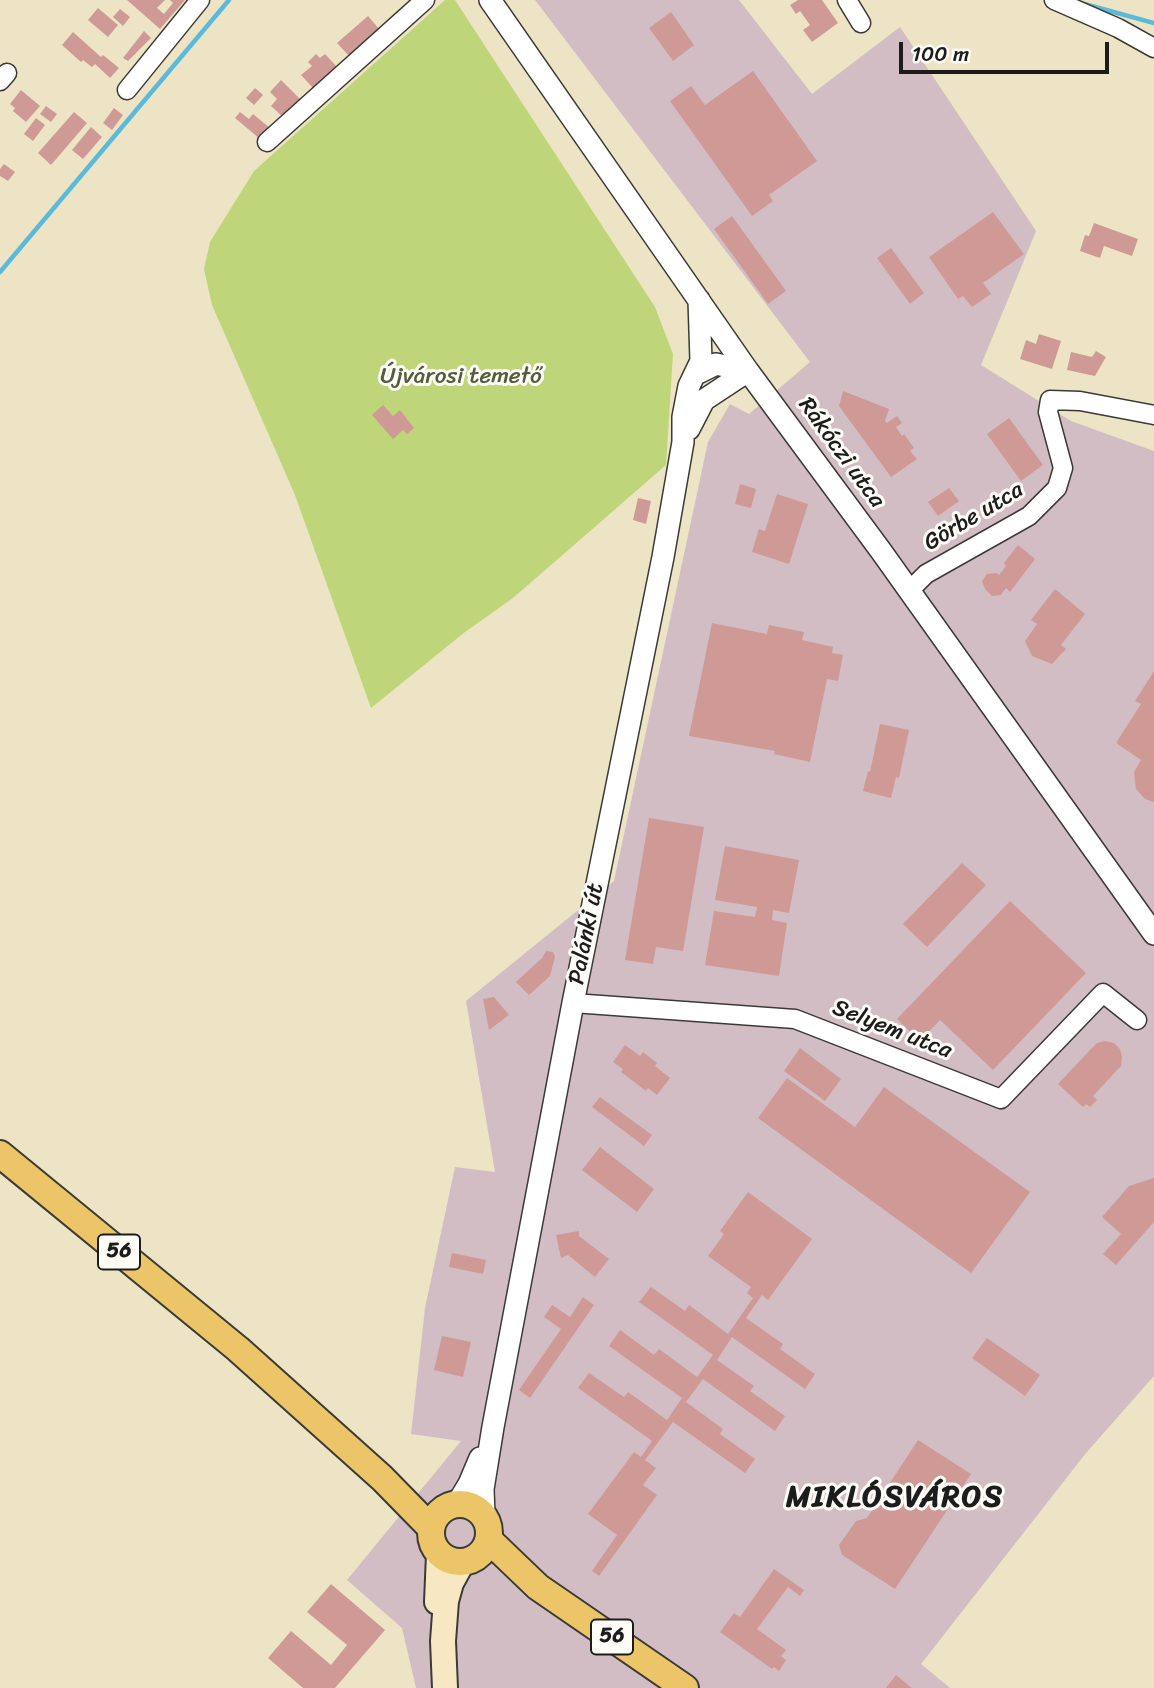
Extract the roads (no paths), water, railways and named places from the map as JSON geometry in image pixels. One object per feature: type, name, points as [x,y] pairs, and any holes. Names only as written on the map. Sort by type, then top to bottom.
[{"type":"main road","name":"56","points":[[0,1154],[238,1349],[382,1478],[444,1514],[472,1506],[470,1546]]},
{"type":"main road","name":"56","points":[[444,1514],[434,1546],[470,1546],[538,1587],[685,1688]]},
{"type":"main road","name":"Palánki út","points":[[445,1688],[443,1642],[437,1619],[470,1546]]},
{"type":"street","points":[[127,90],[200,0]]},
{"type":"street","points":[[267,142],[425,0]]},
{"type":"street","name":"Rákóczi utca","points":[[490,0],[748,371],[1154,934]]},
{"type":"street","points":[[847,0],[862,23]]},
{"type":"street","points":[[1054,0],[1118,28],[1154,48]]},
{"type":"street","name":"Palánki út","points":[[470,1546],[483,1489],[573,1003],[663,557],[683,442],[683,417],[689,386],[701,361],[703,347],[699,300]]},
{"type":"street","points":[[696,374],[716,364],[748,371]]},
{"type":"street","name":"Palánki út","points":[[683,442],[704,400],[748,371]]},
{"type":"street","name":"Görbe utca","points":[[909,591],[926,574],[1029,516],[1057,488],[1063,468],[1048,412],[1050,400],[1080,401],[1154,415]]},
{"type":"street","name":"Selyem utca","points":[[573,1003],[795,1019],[1001,1098],[1103,993],[1137,1020]]},
{"type":"street","name":"Palánki út","points":[[444,1514],[470,1484],[493,1427]]},
{"type":"waterway","points":[[0,272],[229,0]]},
{"type":"waterway","points":[[1081,3],[1154,23]]},
{"type":"district","name":"MIKLÓSVÁROS","points":[[895,1498]]},
{"type":"park label","name":"Újvárosi temető","points":[[461,377]]}]
